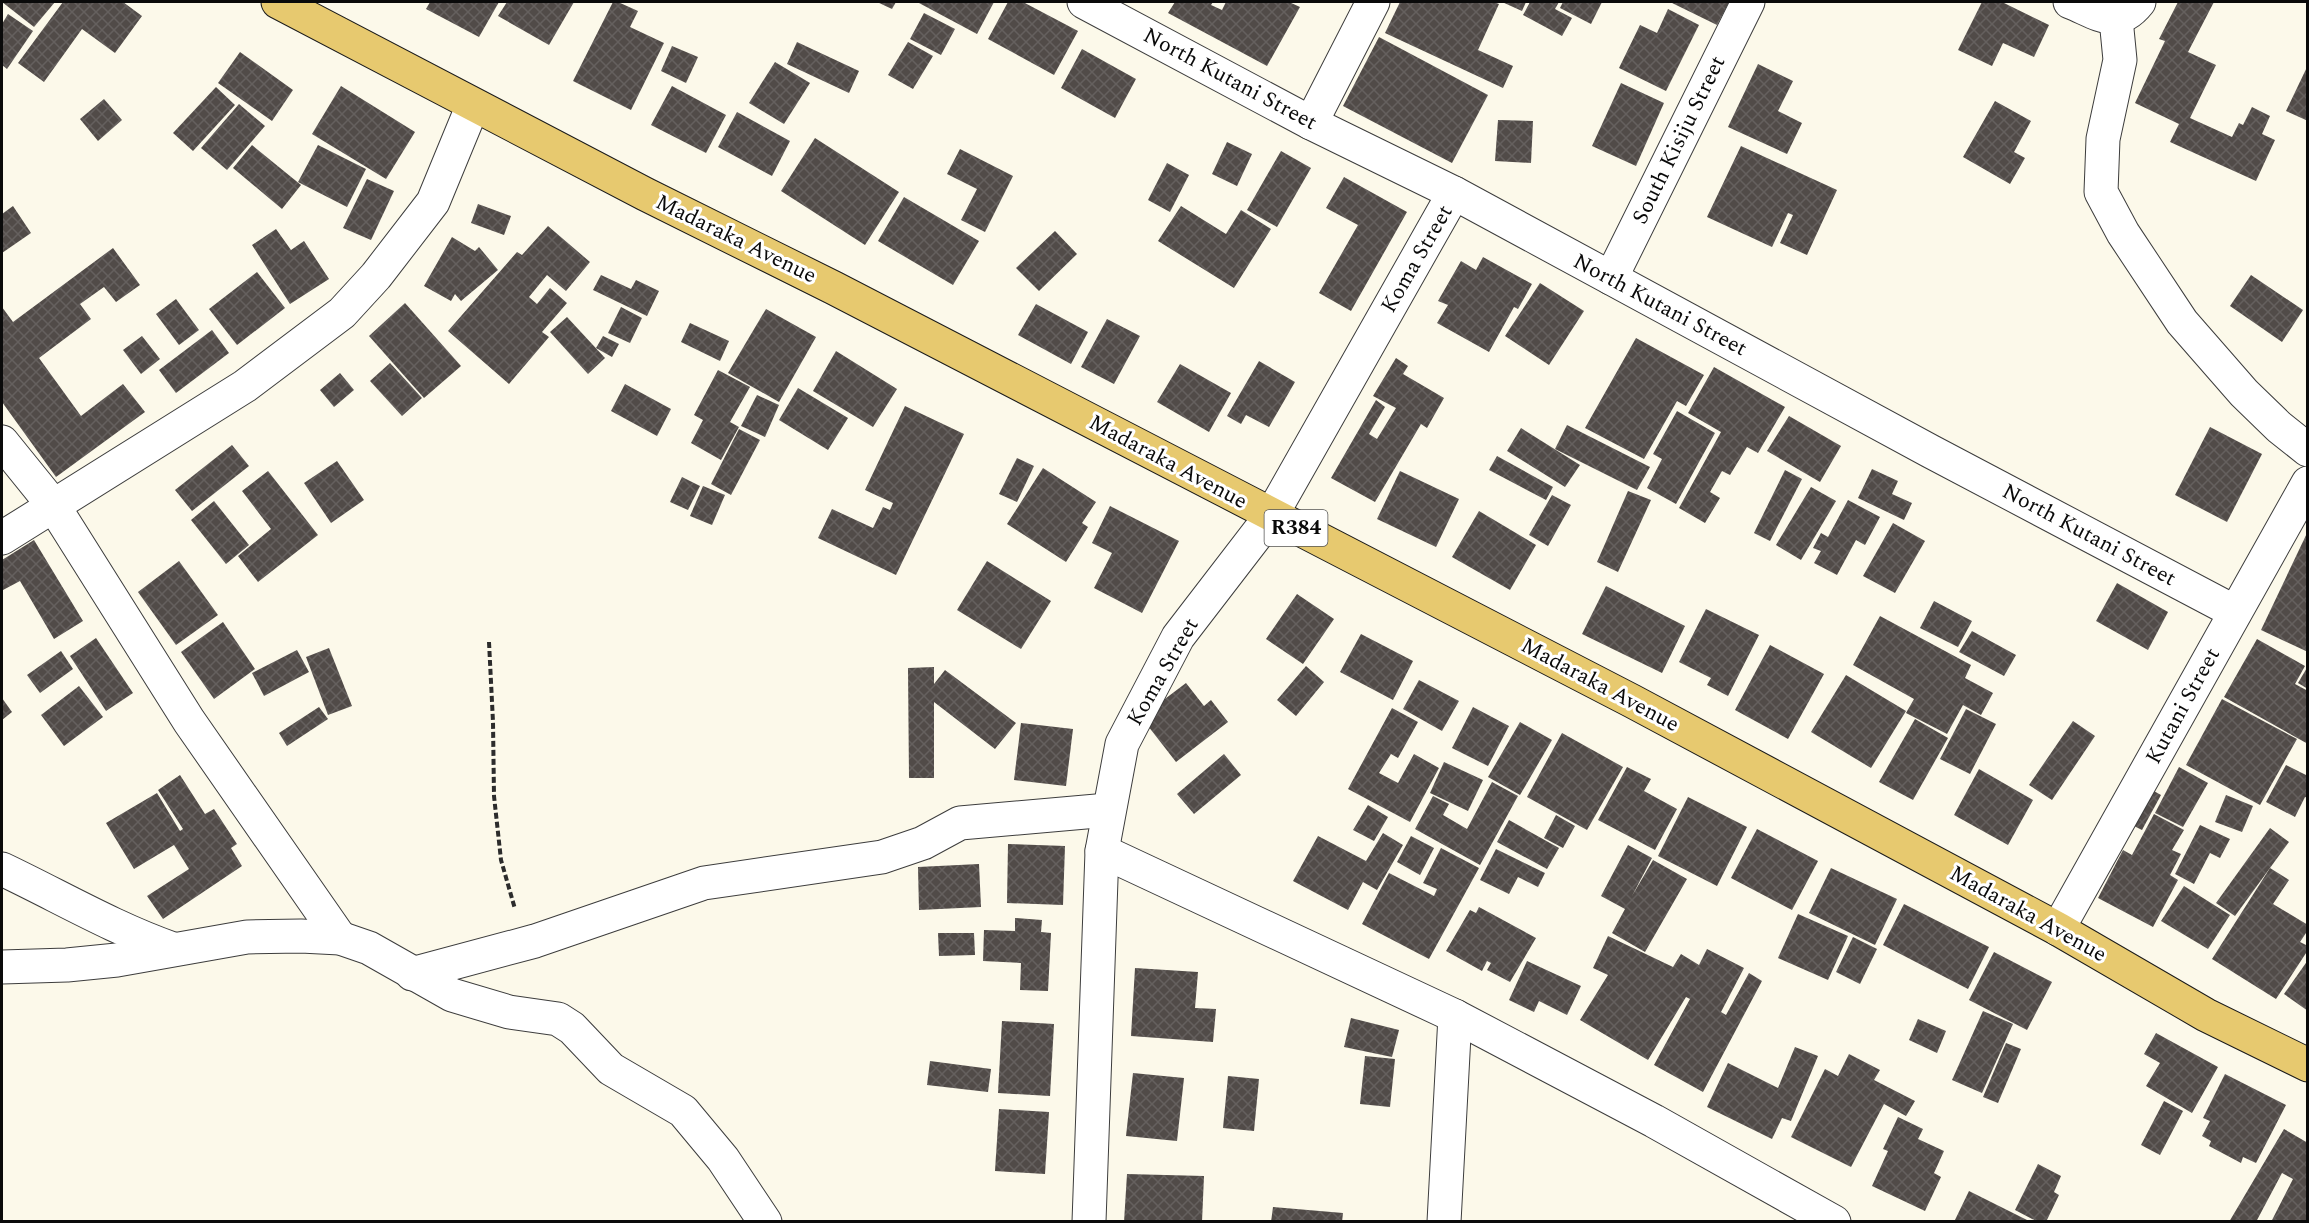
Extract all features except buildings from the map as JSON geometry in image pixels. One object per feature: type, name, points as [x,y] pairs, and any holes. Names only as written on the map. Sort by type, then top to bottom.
[{"type":"main road","name":"Madaraka Avenue","points":[[278,2],[645,194],[845,293],[1632,701],[2058,929],[2206,1015],[2307,1065]]},
{"type":"street","name":"North Kutani Street","points":[[1083,2],[1311,123],[1454,193],[1929,451],[2235,612]]},
{"type":"street","points":[[1311,123],[1373,2]]},
{"type":"street","name":"South Kisiju Street","points":[[1611,278],[1748,2]]},
{"type":"street","points":[[2070,2],[2101,15],[2128,10],[2103,139],[2102,192],[2123,233],[2182,322],[2244,393],[2307,450]]},
{"type":"street","points":[[2,538],[245,386],[342,313],[376,276],[433,202],[473,105]]},
{"type":"street","name":"Koma Street","points":[[1089,1221],[1102,851],[1122,744],[1173,647],[1272,516],[1454,193]]},
{"type":"street","points":[[2,442],[53,505],[189,721],[340,938]]},
{"type":"street","name":"Kutani Street","points":[[2058,929],[2307,483]]},
{"type":"street","points":[[412,974],[527,942],[704,883],[899,853],[960,823],[1108,810]]},
{"type":"street","points":[[1102,851],[1455,1016],[1654,1121],[1834,1221]]},
{"type":"street","points":[[2,869],[136,937],[174,950]]},
{"type":"street","points":[[2,967],[67,965],[117,960],[247,937],[340,938],[369,948],[412,974],[452,994],[509,1012],[558,1019],[572,1028],[611,1069],[683,1111],[723,1159],[765,1221]]},
{"type":"street","points":[[1444,1221],[1455,1016]]},
{"type":"path","points":[[489,642],[494,796],[500,849],[521,929],[527,942]]}]
